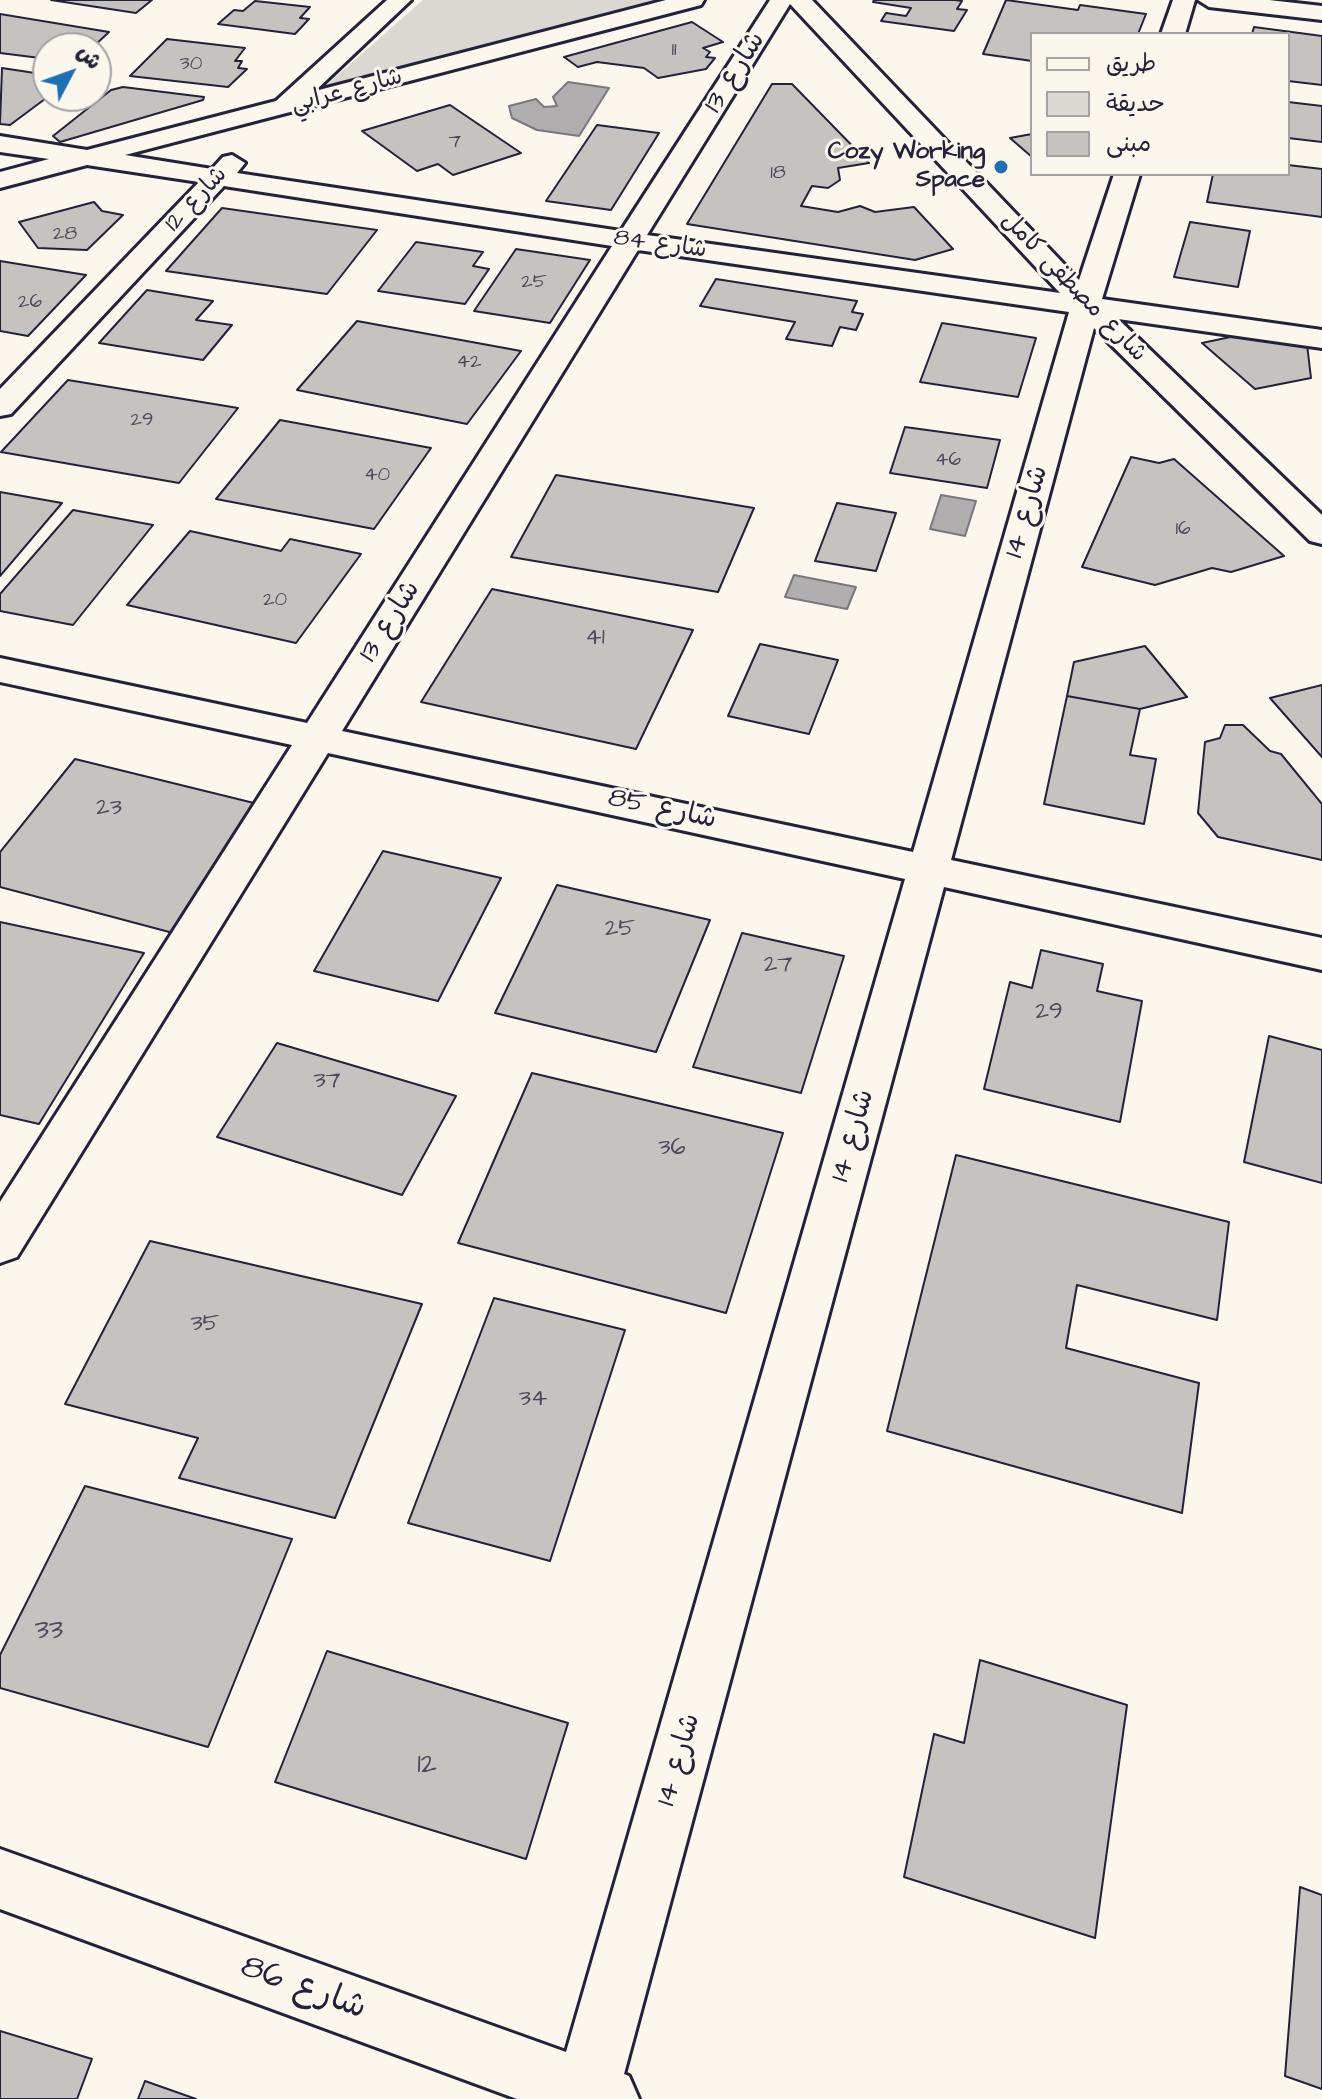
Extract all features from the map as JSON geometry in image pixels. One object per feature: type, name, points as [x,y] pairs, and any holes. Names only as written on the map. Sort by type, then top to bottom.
[{"type":"street","name":"شارع 12","points":[[0,407],[219,178],[280,109],[400,0]]},
{"type":"street","name":"شارع عرابي","points":[[0,180],[693,0]]},
{"type":"street","name":"شارع 13","points":[[0,1243],[781,0]]},
{"type":"street","name":"شارع مصطفى كامل","points":[[799,0],[1086,304],[1322,534]]},
{"type":"street","points":[[1174,32],[1184,0]]},
{"type":"street","points":[[1209,0],[1322,13]]},
{"type":"street","name":"شارع 84","points":[[0,144],[630,241],[1322,339]]},
{"type":"street","name":"شارع 14","points":[[593,2097],[929,867],[1086,304],[1126,176]]},
{"type":"street","name":"شارع 85","points":[[0,670],[929,867],[1322,954]]},
{"type":"street","name":"شارع 86","points":[[0,1879],[593,2097]]},
{"type":"green space","points":[[423,0],[657,0],[323,88]]},
{"type":"shaded area","points":[[568,82],[609,88],[579,136],[537,130],[512,118],[509,106],[536,99],[544,107],[557,106],[553,97]]},
{"type":"shaded area","points":[[941,495],[976,501],[965,536],[930,529]]},
{"type":"shaded area","points":[[794,575],[856,587],[847,609],[785,597]]},
{"type":"building","points":[[51,0],[152,0],[136,13]]},
{"type":"building","points":[[874,0],[955,0],[962,1],[957,9],[967,10],[954,31],[881,21],[886,13],[906,16],[911,8]]},
{"type":"building","points":[[1006,0],[1078,10],[1080,5],[1146,14],[1139,32],[1030,32],[1030,61],[983,54]]},
{"type":"building","points":[[255,1],[310,7],[300,18],[309,19],[295,34],[218,24],[234,10],[243,11]]},
{"type":"building","points":[[0,14],[109,32],[32,32],[32,57],[0,53]]},
{"type":"building","points":[[692,22],[723,42],[703,48],[710,52],[706,57],[715,58],[706,69],[658,78],[644,68],[597,62],[578,67],[564,57]]},
{"type":"building","points":[[1254,27],[1322,36],[1322,85],[1290,81],[1290,32],[1253,32]]},
{"type":"building","points":[[167,39],[245,48],[235,61],[242,61],[238,68],[247,69],[228,87],[130,76]]},
{"type":"building","points":[[2,68],[32,73],[32,109],[10,125],[0,124]]},
{"type":"building","points":[[772,84],[792,84],[869,163],[838,168],[840,180],[828,188],[812,186],[801,206],[838,212],[860,206],[875,212],[914,207],[953,249],[915,260],[687,224]]},
{"type":"building","points":[[123,87],[204,97],[203,100],[60,142],[53,136],[83,112],[112,112],[112,90]]},
{"type":"building","points":[[1290,102],[1322,106],[1322,142],[1290,138]]},
{"type":"building","points":[[450,105],[521,153],[453,175],[438,164],[417,171],[362,131]]},
{"type":"building","points":[[597,125],[659,133],[611,210],[546,201]]},
{"type":"building","points":[[1030,134],[1030,155],[1010,138]]},
{"type":"building","points":[[1290,165],[1322,169],[1322,217],[1207,202],[1213,176],[1290,176]]},
{"type":"building","points":[[94,202],[102,211],[123,215],[87,250],[38,248],[19,222]]},
{"type":"building","points":[[222,208],[377,230],[327,294],[166,271]]},
{"type":"building","points":[[1190,222],[1250,231],[1238,287],[1174,277]]},
{"type":"building","points":[[416,242],[483,252],[473,266],[489,269],[465,304],[378,291]]},
{"type":"building","points":[[516,249],[590,260],[550,323],[474,311]]},
{"type":"building","points":[[0,261],[86,275],[28,336],[0,331]]},
{"type":"building","points":[[716,279],[857,301],[852,312],[863,314],[856,330],[840,327],[832,346],[786,339],[795,322],[700,306]]},
{"type":"building","points":[[147,290],[213,301],[196,320],[232,325],[203,360],[99,343]]},
{"type":"building","points":[[357,321],[521,351],[467,424],[297,390]]},
{"type":"building","points":[[942,323],[1036,338],[1018,397],[920,382]]},
{"type":"building","points":[[1254,332],[1307,344],[1311,378],[1255,389],[1202,343]]},
{"type":"building","points":[[68,380],[238,408],[179,483],[1,452]]},
{"type":"building","points":[[280,420],[431,448],[374,529],[216,499]]},
{"type":"building","points":[[905,427],[1000,440],[987,488],[890,473]]},
{"type":"building","points":[[1131,457],[1159,463],[1174,459],[1284,556],[1231,572],[1212,568],[1155,585],[1082,567]]},
{"type":"building","points":[[556,475],[754,508],[718,592],[511,557]]},
{"type":"building","points":[[0,492],[62,503],[0,576]]},
{"type":"building","points":[[837,503],[896,513],[876,571],[815,561]]},
{"type":"building","points":[[73,510],[153,525],[73,625],[0,611],[0,594]]},
{"type":"building","points":[[190,531],[281,551],[290,539],[361,554],[296,643],[127,605]]},
{"type":"building","points":[[492,589],[693,630],[636,749],[421,702]]},
{"type":"building","points":[[760,644],[838,660],[809,734],[728,716]]},
{"type":"building","points":[[1145,646],[1187,697],[1140,709],[1067,696],[1074,662]]},
{"type":"building","points":[[1322,685],[1322,757],[1270,698]]},
{"type":"building","points":[[1067,696],[1140,709],[1130,755],[1156,759],[1144,824],[1044,804]]},
{"type":"building","points":[[1225,725],[1243,725],[1270,751],[1281,754],[1322,804],[1322,860],[1218,837],[1198,813],[1205,742],[1220,738]]},
{"type":"building","points":[[75,759],[262,805],[173,933],[0,887],[0,852]]},
{"type":"building","points":[[383,851],[501,878],[438,1001],[314,971]]},
{"type":"building","points":[[557,885],[710,920],[656,1052],[495,1013]]},
{"type":"building","points":[[0,922],[144,953],[39,1124],[0,1115]]},
{"type":"building","points":[[742,933],[844,956],[801,1093],[693,1067]]},
{"type":"building","points":[[1041,950],[1103,964],[1097,991],[1142,1001],[1120,1122],[984,1089],[1010,982],[1032,988]]},
{"type":"building","points":[[1269,1036],[1322,1050],[1322,1183],[1244,1162]]},
{"type":"building","points":[[277,1043],[456,1096],[402,1195],[217,1137]]},
{"type":"building","points":[[532,1073],[783,1133],[726,1313],[458,1243]]},
{"type":"building","points":[[956,1155],[1229,1222],[1217,1320],[1077,1285],[1066,1348],[1199,1383],[1182,1513],[887,1431]]},
{"type":"building","points":[[150,1241],[422,1304],[335,1518],[179,1478],[198,1438],[65,1404]]},
{"type":"building","points":[[494,1298],[625,1330],[550,1561],[408,1523]]},
{"type":"building","points":[[85,1486],[292,1539],[208,1747],[0,1688],[0,1655]]},
{"type":"building","points":[[327,1651],[568,1723],[526,1859],[275,1782]]},
{"type":"building","points":[[980,1660],[1127,1705],[1095,1938],[904,1877],[934,1734],[964,1743]]},
{"type":"building","points":[[1300,1887],[1322,1895],[1322,2089],[1285,2076]]},
{"type":"building","points":[[0,2031],[92,2059],[77,2099],[0,2099]]},
{"type":"building","points":[[145,2081],[196,2099],[138,2099]]},
{"type":"place","name":"Cozy Working Space","points":[[1001,167]]}]
